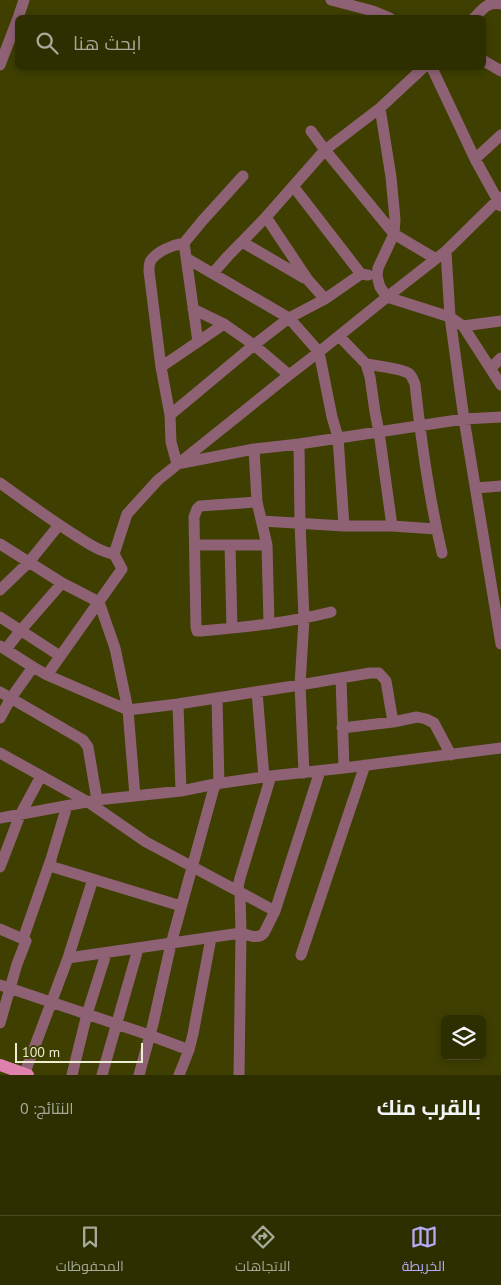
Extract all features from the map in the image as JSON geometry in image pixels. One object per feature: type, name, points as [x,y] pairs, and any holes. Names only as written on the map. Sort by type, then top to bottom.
[{"type":"main road","points":[[0,1065],[25,1075]]},
{"type":"street","points":[[19,15],[24,0]]},
{"type":"street","points":[[331,0],[383,15]]},
{"type":"street","points":[[477,15],[489,4],[494,2],[501,4]]},
{"type":"street","points":[[0,65],[15,26]]},
{"type":"street","points":[[486,62],[501,71]]},
{"type":"street","points":[[213,273],[325,150],[380,108],[421,70]]},
{"type":"street","points":[[47,675],[122,570],[114,554],[127,514],[158,480],[446,251],[500,201],[475,159],[433,70]]},
{"type":"street","points":[[380,108],[391,177],[395,219],[394,234],[378,268],[377,276],[380,287],[387,297],[450,317],[462,326],[501,385]]},
{"type":"street","points":[[311,131],[394,234],[436,258]]},
{"type":"street","points":[[475,159],[501,134]]},
{"type":"street","points":[[177,464],[171,442],[170,416],[148,270],[150,262],[159,253],[184,243],[243,176]]},
{"type":"street","points":[[293,186],[360,274]]},
{"type":"street","points":[[266,217],[308,280],[325,299]]},
{"type":"street","points":[[242,242],[308,280]]},
{"type":"street","points":[[184,243],[198,342]]},
{"type":"street","points":[[446,251],[450,317],[464,419],[501,644]]},
{"type":"street","points":[[186,258],[289,318],[319,352],[332,418],[338,437],[344,526]]},
{"type":"street","points":[[170,416],[289,318],[325,299],[360,274],[377,276]]},
{"type":"street","points":[[193,309],[224,324],[254,345],[289,375]]},
{"type":"street","points":[[462,326],[501,321]]},
{"type":"street","points":[[162,368],[224,324]]},
{"type":"street","points":[[339,336],[366,364],[370,377],[392,526]]},
{"type":"street","points":[[491,368],[501,358]]},
{"type":"street","points":[[366,364],[401,370],[410,374],[415,384],[436,529],[442,553]]},
{"type":"street","points":[[177,464],[254,449],[464,419],[501,417]]},
{"type":"street","points":[[299,444],[304,618],[300,685],[304,773]]},
{"type":"street","points":[[254,449],[257,502],[267,545],[269,624]]},
{"type":"street","points":[[0,483],[91,545],[106,553],[114,554]]},
{"type":"street","points":[[476,488],[501,486]]},
{"type":"street","points":[[257,502],[200,506],[197,509],[194,517],[196,627],[198,631],[269,624],[330,612]]},
{"type":"street","points":[[262,521],[436,529]]},
{"type":"street","points":[[0,590],[29,562],[59,525]]},
{"type":"street","points":[[0,544],[62,583],[99,602],[115,648],[128,710],[134,796]]},
{"type":"street","points":[[195,545],[267,545]]},
{"type":"street","points":[[230,545],[232,628]]},
{"type":"street","points":[[62,583],[3,648],[47,675],[128,710],[379,673],[386,681],[393,722]]},
{"type":"street","points":[[0,617],[60,656]]},
{"type":"street","points":[[0,718],[11,698],[33,667]]},
{"type":"street","points":[[340,678],[344,768]]},
{"type":"street","points":[[0,692],[82,740],[88,747],[93,801]]},
{"type":"street","points":[[239,1075],[241,933],[240,892],[238,887],[267,777],[257,692]]},
{"type":"street","points":[[139,1075],[181,906],[217,784],[217,698]]},
{"type":"street","points":[[178,704],[181,791]]},
{"type":"street","points":[[342,728],[417,717],[426,719],[434,723],[451,755]]},
{"type":"street","points":[[0,818],[93,801],[501,748]]},
{"type":"street","points":[[0,753],[41,776],[93,801],[146,842],[275,910]]},
{"type":"street","points":[[301,955],[365,765]]},
{"type":"street","points":[[68,958],[241,933],[262,936],[275,910],[320,771]]},
{"type":"street","points":[[0,867],[20,815],[41,776]]},
{"type":"street","points":[[23,938],[51,859],[67,806]]},
{"type":"street","points":[[51,859],[53,867],[181,906]]},
{"type":"street","points":[[25,1075],[68,958],[93,879]]},
{"type":"street","points":[[0,929],[23,938],[26,943],[5,987],[0,1023]]},
{"type":"street","points":[[178,1075],[189,1050],[193,1034],[211,938]]},
{"type":"street","points":[[102,1075],[138,949]]},
{"type":"street","points":[[72,1075],[106,954]]},
{"type":"street","points":[[5,987],[189,1050]]}]
